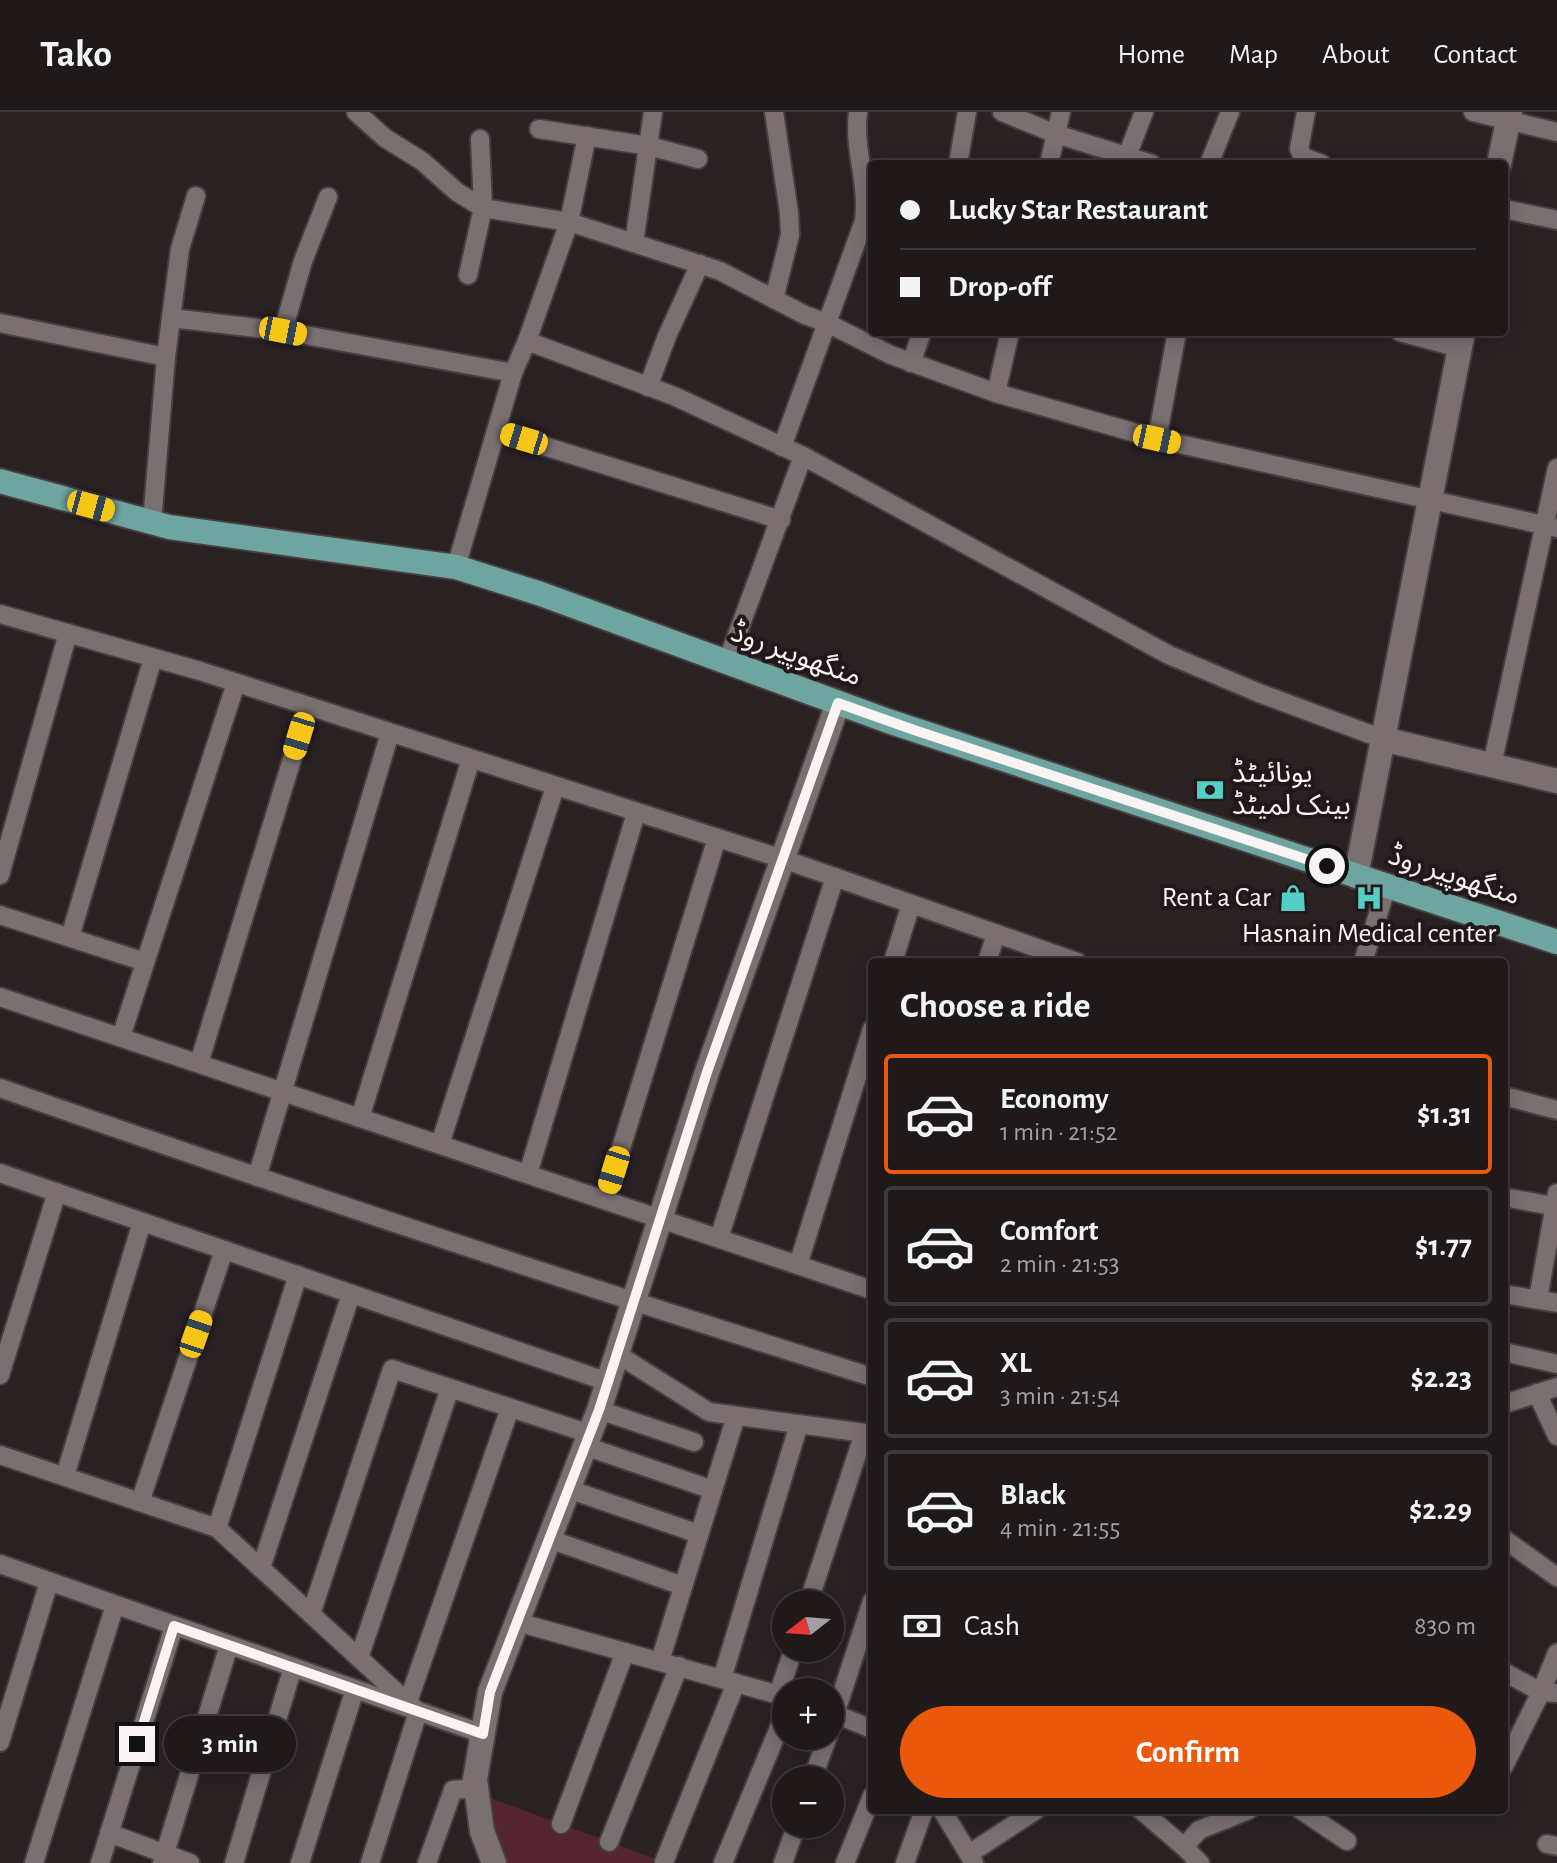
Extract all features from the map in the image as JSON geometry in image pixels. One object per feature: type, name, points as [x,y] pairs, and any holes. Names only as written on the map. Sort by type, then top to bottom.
[{"type":"main road","name":"منگھوپیر روڈ","points":[[0,481],[169,527],[456,567],[541,594],[888,721],[1557,942]]},
{"type":"street","points":[[356,112],[385,138],[422,161],[457,192],[483,208],[569,222],[720,271],[891,355],[996,393],[1157,439],[1551,527]]},
{"type":"street","points":[[634,243],[653,112]]},
{"type":"street","points":[[774,112],[790,235],[774,299]]},
{"type":"street","points":[[782,447],[864,221],[867,203],[856,130],[858,112]]},
{"type":"street","points":[[959,160],[967,112]]},
{"type":"street","points":[[1002,112],[1056,134],[1140,160]]},
{"type":"street","points":[[1050,160],[1061,112]]},
{"type":"street","points":[[1127,156],[1144,112]]},
{"type":"street","points":[[1211,160],[1230,112]]},
{"type":"street","points":[[1306,112],[1299,149],[1303,157],[1311,160]]},
{"type":"street","points":[[1473,112],[1509,116],[1557,132]]},
{"type":"street","points":[[1500,160],[1509,116]]},
{"type":"street","points":[[539,129],[649,146],[698,159]]},
{"type":"street","points":[[456,567],[513,373],[569,222],[587,136]]},
{"type":"street","points":[[468,275],[483,208],[480,139]]},
{"type":"street","points":[[152,522],[166,357],[180,249],[196,196]]},
{"type":"street","points":[[283,331],[303,261],[328,197]]},
{"type":"street","points":[[1508,210],[1557,220]]},
{"type":"street","points":[[648,387],[700,264]]},
{"type":"street","points":[[171,318],[283,331],[513,373]]},
{"type":"street","points":[[0,323],[166,357]]},
{"type":"street","points":[[911,363],[921,336]]},
{"type":"street","points":[[996,393],[1009,336]]},
{"type":"street","points":[[1157,439],[1176,336]]},
{"type":"street","points":[[1356,876],[1461,340],[1430,336]]},
{"type":"street","points":[[527,341],[674,396],[803,456],[1169,655],[1259,693],[1383,739],[1557,781]]},
{"type":"street","points":[[496,431],[781,520]]},
{"type":"street","points":[[727,662],[803,456]]},
{"type":"street","points":[[1492,765],[1551,527],[1557,468]]},
{"type":"street","points":[[0,481],[0,488]]},
{"type":"street","points":[[0,614],[236,683],[783,859],[1065,958]]},
{"type":"street","points":[[0,875],[68,633]]},
{"type":"street","points":[[70,937],[153,658]]},
{"type":"street","points":[[121,1037],[236,683]]},
{"type":"street","points":[[494,1863],[482,1831],[475,1779],[490,1692],[599,1410],[707,1072],[838,703]]},
{"type":"street","points":[[199,1063],[308,707]]},
{"type":"street","points":[[257,1177],[390,733]]},
{"type":"street","points":[[360,1118],[471,759]]},
{"type":"street","points":[[440,1144],[555,787]]},
{"type":"street","points":[[528,1174],[636,813]]},
{"type":"street","points":[[605,1200],[717,838]]},
{"type":"street","points":[[719,1238],[835,877]]},
{"type":"street","points":[[1364,958],[1387,886]]},
{"type":"street","points":[[894,958],[911,904]]},
{"type":"street","points":[[0,915],[145,962]]},
{"type":"street","points":[[988,958],[996,934]]},
{"type":"street","points":[[0,997],[868,1289]]},
{"type":"street","points":[[798,1265],[868,1042]]},
{"type":"street","points":[[0,1088],[633,1302],[868,1376]]},
{"type":"street","points":[[1508,1097],[1557,1110]]},
{"type":"street","points":[[0,1173],[608,1382]]},
{"type":"street","points":[[0,1375],[57,1192]]},
{"type":"street","points":[[1508,1197],[1556,1202],[1538,1299]]},
{"type":"street","points":[[65,1476],[142,1222]]},
{"type":"street","points":[[140,1502],[224,1250]]},
{"type":"street","points":[[217,1528],[298,1275]]},
{"type":"street","points":[[261,1568],[351,1294]]},
{"type":"street","points":[[1508,1295],[1557,1303]]},
{"type":"street","points":[[1508,1353],[1557,1364]]},
{"type":"street","points":[[617,1354],[709,1412],[868,1433],[813,1590]]},
{"type":"street","points":[[311,1614],[392,1369],[510,1408],[713,1490]]},
{"type":"street","points":[[1508,1403],[1557,1387]]},
{"type":"street","points":[[359,1658],[450,1388]]},
{"type":"street","points":[[1537,1393],[1557,1436]]},
{"type":"street","points":[[370,1863],[413,1707],[510,1408]]},
{"type":"street","points":[[599,1410],[694,1442]]},
{"type":"street","points":[[660,1661],[736,1416]]},
{"type":"street","points":[[664,1862],[729,1681],[799,1424]]},
{"type":"street","points":[[0,1455],[217,1528],[413,1707]]},
{"type":"street","points":[[568,1489],[699,1534]]},
{"type":"street","points":[[549,1539],[683,1586]]},
{"type":"street","points":[[1508,1542],[1557,1577]]},
{"type":"street","points":[[0,1564],[483,1734]]},
{"type":"street","points":[[0,1742],[49,1582]]},
{"type":"street","points":[[34,1863],[115,1605]]},
{"type":"street","points":[[844,1684],[868,1613]]},
{"type":"street","points":[[517,1622],[679,1666],[772,1697]]},
{"type":"street","points":[[100,1863],[174,1626]]},
{"type":"street","points":[[163,1858],[229,1645]]},
{"type":"street","points":[[561,1824],[625,1652]]},
{"type":"street","points":[[1508,1760],[1549,1693],[1557,1653]]},
{"type":"street","points":[[609,1842],[679,1666]]},
{"type":"street","points":[[234,1863],[293,1667]]},
{"type":"street","points":[[1508,1674],[1549,1693]]},
{"type":"street","points":[[300,1863],[355,1689]]},
{"type":"street","points":[[844,1722],[868,1728]]},
{"type":"street","points":[[723,1863],[772,1731]]},
{"type":"street","points":[[427,1863],[453,1790],[476,1788]]},
{"type":"street","points":[[845,1863],[868,1806]]},
{"type":"street","points":[[905,1863],[923,1814]]},
{"type":"street","points":[[944,1814],[972,1858],[1031,1814]]},
{"type":"street","points":[[1146,1814],[1200,1863]]},
{"type":"street","points":[[1184,1847],[1199,1830],[1239,1814]]},
{"type":"street","points":[[1307,1814],[1347,1841]]},
{"type":"street","points":[[109,1833],[163,1858],[190,1863]]},
{"type":"street","points":[[783,1863],[792,1838]]},
{"type":"shaded area","points":[[477,1793],[667,1863],[494,1863]]},
{"type":"place","name":"یونائیٹڈ بینک لمیٹڈ","points":[[1210,790]]},
{"type":"place","name":"Rent a Car","points":[[1293,898]]},
{"type":"place","name":"Hasnain Medical center","points":[[1369,898]]},
{"type":"route","points":[[137,1744],[174,1626],[483,1734],[490,1692],[599,1410],[707,1072],[838,703],[1327,866]]}]
